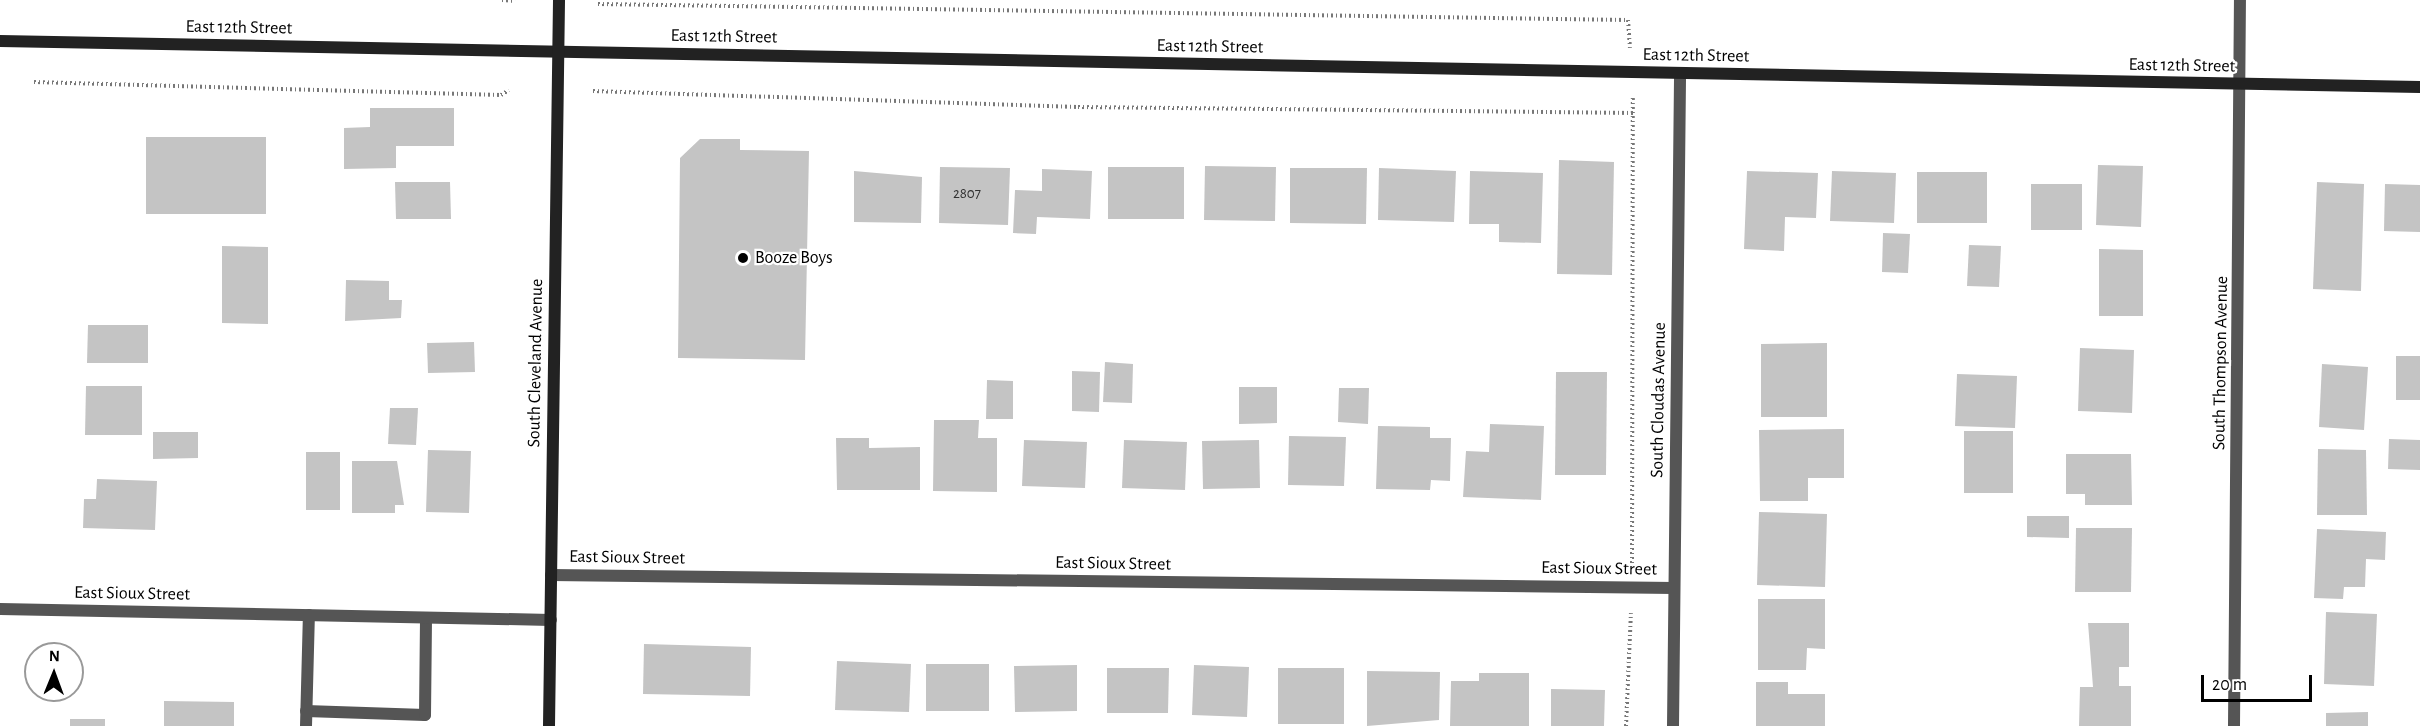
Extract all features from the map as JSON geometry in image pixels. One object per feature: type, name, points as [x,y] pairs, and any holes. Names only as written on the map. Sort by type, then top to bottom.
[{"type":"street","name":"South Cleveland Avenue","points":[[549,726],[559,0]]},
{"type":"street","name":"South Thompson Avenue","points":[[2234,726],[2242,85],[2240,0]]},
{"type":"street","name":"East 12th Street","points":[[0,41],[2420,87]]},
{"type":"street","name":"South Cloudas Avenue","points":[[1673,726],[1680,74]]},
{"type":"street","name":"East Sioux Street","points":[[551,575],[1674,588]]},
{"type":"street","name":"East Sioux Street","points":[[0,609],[551,620]]},
{"type":"street","points":[[306,726],[309,615]]},
{"type":"street","points":[[306,711],[425,715],[426,618]]},
{"type":"path","points":[[502,0],[515,1]]},
{"type":"path","points":[[598,4],[1628,20],[1634,113],[1632,588],[1626,726]]},
{"type":"path","points":[[34,82],[501,95],[509,90]]},
{"type":"path","points":[[593,91],[603,96],[1078,107],[1634,113]]},
{"type":"building","points":[[370,108],[454,108],[454,146],[396,146],[396,168],[344,169],[344,128],[370,127]]},
{"type":"building","points":[[146,137],[266,137],[266,214],[146,214]]},
{"type":"building","name":"Booze Boys","points":[[700,139],[740,139],[740,150],[809,151],[805,360],[678,358],[680,158]]},
{"type":"building","points":[[1559,160],[1614,162],[1612,275],[1557,274]]},
{"type":"building","points":[[2098,165],[2143,166],[2141,227],[2096,225]]},
{"type":"building","points":[[1205,166],[1276,167],[1275,221],[1204,220]]},
{"type":"building","points":[[940,167],[1010,168],[1008,225],[939,223]]},
{"type":"building","points":[[1108,167],[1184,167],[1184,219],[1108,219]]},
{"type":"building","points":[[1290,168],[1367,168],[1366,224],[1290,223]]},
{"type":"building","points":[[1379,168],[1456,171],[1454,222],[1378,220]]},
{"type":"building","points":[[1042,169],[1092,171],[1090,219],[1037,217],[1036,234],[1013,233],[1015,190],[1042,191]]},
{"type":"building","points":[[854,171],[922,177],[921,223],[854,222]]},
{"type":"building","points":[[1470,171],[1543,173],[1541,243],[1499,242],[1499,224],[1469,224]]},
{"type":"building","points":[[1747,171],[1818,173],[1816,218],[1785,217],[1784,251],[1744,249]]},
{"type":"building","points":[[1832,171],[1896,173],[1894,223],[1830,221]]},
{"type":"building","points":[[1917,172],[1987,172],[1987,223],[1917,223]]},
{"type":"building","points":[[395,182],[450,182],[451,219],[396,219]]},
{"type":"building","points":[[2317,182],[2364,184],[2361,291],[2313,289]]},
{"type":"building","points":[[2031,184],[2082,184],[2082,230],[2031,230]]},
{"type":"building","points":[[2385,184],[2420,185],[2420,232],[2384,231]]},
{"type":"building","points":[[1883,233],[1910,234],[1908,273],[1882,272]]},
{"type":"building","points":[[1969,245],[2001,246],[1999,287],[1967,286]]},
{"type":"building","points":[[222,246],[268,247],[268,324],[222,323]]},
{"type":"building","points":[[2099,249],[2143,250],[2143,316],[2099,316]]},
{"type":"building","points":[[346,280],[389,281],[389,300],[402,300],[401,318],[345,321]]},
{"type":"building","points":[[88,325],[148,325],[148,363],[87,363]]},
{"type":"building","points":[[474,342],[475,372],[428,373],[427,343]]},
{"type":"building","points":[[1827,343],[1827,417],[1761,417],[1761,344]]},
{"type":"building","points":[[2080,348],[2134,350],[2132,413],[2078,411]]},
{"type":"building","points":[[2396,356],[2420,356],[2420,400],[2396,400]]},
{"type":"building","points":[[1105,362],[1133,364],[1132,403],[1103,402]]},
{"type":"building","points":[[2322,364],[2368,367],[2364,430],[2319,427]]},
{"type":"building","points":[[1072,371],[1100,372],[1099,412],[1072,411]]},
{"type":"building","points":[[1556,372],[1607,372],[1606,475],[1555,475]]},
{"type":"building","points":[[1957,374],[2017,376],[2015,428],[1955,426]]},
{"type":"building","points":[[987,380],[1013,381],[1013,419],[986,419]]},
{"type":"building","points":[[86,386],[142,386],[142,435],[85,435]]},
{"type":"building","points":[[1239,387],[1277,387],[1277,423],[1239,424]]},
{"type":"building","points":[[1339,388],[1369,388],[1368,424],[1338,422]]},
{"type":"building","points":[[390,408],[418,408],[416,445],[388,444]]},
{"type":"building","points":[[934,420],[979,420],[978,438],[997,438],[997,492],[933,491]]},
{"type":"building","points":[[1490,424],[1544,426],[1541,500],[1463,497],[1466,451],[1489,452]]},
{"type":"building","points":[[1378,426],[1430,427],[1430,438],[1451,438],[1450,481],[1431,480],[1430,490],[1376,489]]},
{"type":"building","points":[[1844,429],[1844,478],[1808,478],[1808,501],[1760,501],[1759,430]]},
{"type":"building","points":[[1964,431],[2013,431],[2013,493],[1964,493]]},
{"type":"building","points":[[153,432],[198,432],[198,458],[153,459]]},
{"type":"building","points":[[1289,436],[1346,437],[1344,486],[1288,485]]},
{"type":"building","points":[[836,438],[869,438],[869,448],[920,447],[920,490],[837,490]]},
{"type":"building","points":[[2389,439],[2420,440],[2420,470],[2388,469]]},
{"type":"building","points":[[1024,440],[1087,442],[1085,488],[1022,486]]},
{"type":"building","points":[[1124,440],[1187,442],[1185,490],[1122,488]]},
{"type":"building","points":[[1259,440],[1260,488],[1203,489],[1202,441]]},
{"type":"building","points":[[2318,449],[2366,450],[2367,515],[2317,515]]},
{"type":"building","points":[[428,450],[471,451],[469,513],[426,512]]},
{"type":"building","points":[[306,452],[340,452],[340,510],[306,510]]},
{"type":"building","points":[[2066,454],[2131,454],[2132,505],[2085,505],[2085,494],[2066,494]]},
{"type":"building","points":[[352,461],[397,461],[404,505],[395,505],[395,513],[352,513]]},
{"type":"building","points":[[97,479],[157,481],[155,530],[83,528],[84,499],[96,499]]},
{"type":"building","points":[[1759,512],[1827,514],[1825,587],[1757,585]]},
{"type":"building","points":[[2027,516],[2069,516],[2069,538],[2027,537]]},
{"type":"building","points":[[2076,528],[2132,528],[2131,592],[2075,592]]},
{"type":"building","points":[[2317,529],[2386,532],[2385,560],[2366,559],[2365,587],[2344,587],[2343,599],[2314,598]]},
{"type":"building","points":[[1758,599],[1825,599],[1825,649],[1807,648],[1806,670],[1758,670]]},
{"type":"building","points":[[2326,612],[2377,614],[2374,686],[2324,684]]},
{"type":"building","points":[[2088,623],[2129,623],[2129,667],[2119,667],[2119,686],[2131,686],[2131,726],[2079,726],[2080,687],[2093,687]]},
{"type":"building","points":[[644,644],[751,647],[750,696],[643,694]]},
{"type":"building","points":[[837,661],[911,664],[909,712],[835,710]]},
{"type":"building","points":[[926,664],[989,664],[989,711],[926,711]]},
{"type":"building","points":[[1077,665],[1077,711],[1015,712],[1014,666]]},
{"type":"building","points":[[1194,665],[1249,667],[1247,717],[1192,715]]},
{"type":"building","points":[[1107,668],[1169,668],[1168,713],[1107,713]]},
{"type":"building","points":[[1278,668],[1344,668],[1344,724],[1278,724]]},
{"type":"building","points":[[1367,671],[1440,672],[1439,720],[1367,726]]},
{"type":"building","points":[[1479,673],[1529,673],[1529,726],[1450,726],[1451,681],[1479,681]]},
{"type":"building","points":[[1756,682],[1788,682],[1788,694],[1825,694],[1825,726],[1756,726]]},
{"type":"building","points":[[1551,689],[1605,690],[1604,726],[1551,726]]},
{"type":"building","points":[[164,701],[234,702],[234,726],[164,726]]},
{"type":"building","points":[[2368,712],[2368,726],[2326,726],[2326,713]]},
{"type":"building","points":[[70,719],[105,719],[105,726],[70,726]]},
{"type":"place","name":"Booze Boys","points":[[743,258]]}]
